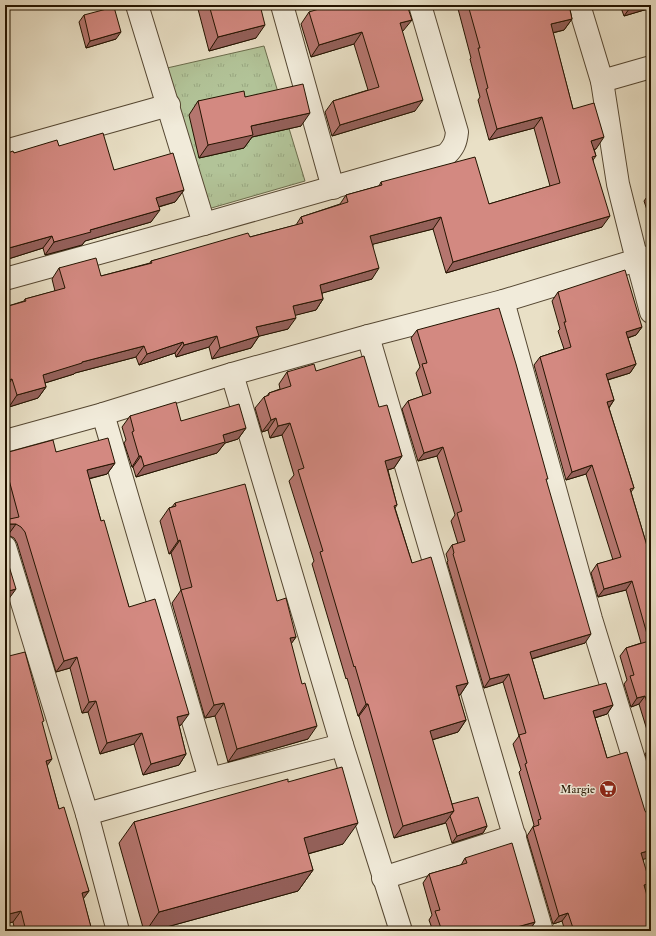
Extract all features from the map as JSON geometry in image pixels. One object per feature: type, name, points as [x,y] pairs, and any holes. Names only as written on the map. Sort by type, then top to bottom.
[{"type":"street","points":[[137,5],[169,105],[204,224]]},
{"type":"street","points":[[282,5],[334,188]]},
{"type":"street","points":[[5,279],[334,188],[446,155],[453,148],[456,142],[457,132],[420,5]]},
{"type":"street","points":[[579,5],[602,81],[618,184],[644,258],[651,312]]},
{"type":"street","points":[[602,81],[651,67]]},
{"type":"street","points":[[5,151],[169,105]]},
{"type":"street","points":[[5,442],[104,414],[232,374],[368,336],[503,301],[644,258]]},
{"type":"street","points":[[503,301],[591,619],[651,815]]},
{"type":"street","points":[[368,336],[542,931]]},
{"type":"street","points":[[232,374],[342,745],[401,931]]},
{"type":"street","points":[[104,414],[210,779]]},
{"type":"street","points":[[5,547],[87,814],[118,931]]},
{"type":"street","points":[[87,814],[210,779],[342,745]]},
{"type":"street","points":[[383,878],[515,836]]},
{"type":"green space","points":[[264,46],[305,181],[208,209],[167,68]]},
{"type":"building","points":[[209,5],[260,5],[265,25],[218,37]]},
{"type":"building","points":[[332,5],[407,5],[412,20],[400,23],[423,100],[340,125],[333,101],[379,87],[362,32],[319,45],[309,12]]},
{"type":"building","points":[[468,5],[569,5],[572,19],[551,24],[573,109],[594,103],[604,137],[591,141],[596,156],[592,157],[610,216],[453,262],[441,217],[370,236],[379,268],[320,285],[323,299],[293,306],[296,318],[256,327],[259,336],[220,348],[217,336],[184,345],[183,342],[147,354],[144,346],[82,362],[43,375],[46,387],[17,395],[12,379],[5,381],[5,307],[26,301],[25,299],[65,288],[59,268],[96,258],[101,276],[152,263],[151,261],[248,233],[250,237],[303,223],[301,217],[348,202],[346,195],[382,185],[381,182],[475,157],[489,204],[560,183],[542,117],[497,129],[486,89],[488,88],[478,48],[480,48]]},
{"type":"building","points":[[114,7],[121,32],[90,41],[84,15]]},
{"type":"building","points":[[303,84],[310,113],[251,126],[253,135],[208,145],[198,101],[244,91],[245,97]]},
{"type":"building","points":[[103,133],[114,170],[173,153],[184,190],[156,198],[160,210],[54,242],[52,236],[9,248],[5,234],[5,154],[13,151],[14,153],[57,140],[59,146]]},
{"type":"building","points":[[625,270],[642,327],[626,332],[636,364],[606,374],[614,400],[607,402],[634,488],[630,489],[647,546],[651,544],[651,716],[645,696],[637,698],[630,676],[634,675],[626,648],[649,641],[632,581],[604,589],[597,564],[621,557],[592,465],[572,472],[540,357],[571,347],[558,292]]},
{"type":"building","points":[[499,308],[548,479],[546,479],[591,634],[530,652],[544,699],[606,683],[613,705],[593,711],[607,758],[627,752],[645,811],[651,817],[651,850],[641,853],[650,883],[644,885],[651,910],[651,931],[574,931],[568,913],[559,916],[533,827],[539,825],[538,820],[541,819],[525,764],[527,763],[519,735],[526,733],[509,674],[490,679],[453,554],[452,545],[465,541],[457,513],[462,511],[443,447],[424,453],[408,401],[431,393],[422,364],[427,363],[417,330]]},
{"type":"building","points":[[364,356],[379,407],[387,405],[402,456],[385,461],[397,505],[394,506],[412,563],[431,557],[468,683],[456,686],[466,720],[430,731],[454,811],[403,826],[368,704],[366,704],[355,666],[354,667],[320,552],[323,551],[298,470],[304,468],[290,423],[278,426],[276,418],[271,420],[264,397],[269,395],[269,393],[291,386],[287,372],[314,364],[316,371]]},
{"type":"building","points":[[176,402],[181,421],[239,404],[246,428],[223,435],[225,442],[144,466],[141,456],[139,456],[132,432],[134,431],[130,416]]},
{"type":"building","points":[[108,438],[115,463],[87,470],[101,521],[104,520],[129,607],[155,599],[189,714],[177,717],[186,754],[151,764],[142,733],[107,743],[96,701],[89,702],[77,657],[64,661],[25,532],[16,524],[9,524],[5,527],[5,520],[19,517],[5,465],[5,453],[53,440],[56,452]]},
{"type":"building","points":[[245,484],[277,601],[286,598],[296,637],[290,638],[302,684],[305,683],[317,726],[237,749],[224,703],[214,705],[181,590],[192,587],[180,540],[178,541],[169,508],[176,506],[175,503]]},
{"type":"building","points":[[5,553],[16,589],[5,592]]},
{"type":"building","points":[[25,652],[44,721],[42,722],[52,759],[46,761],[59,809],[64,807],[89,891],[82,893],[92,931],[26,931],[21,911],[5,915],[5,657]]},
{"type":"building","points":[[342,767],[358,823],[304,838],[313,870],[159,912],[134,822],[288,779],[288,782]]},
{"type":"building","points":[[478,797],[487,826],[457,836],[450,816],[454,811],[452,804]]},
{"type":"building","points":[[512,843],[535,922],[517,927],[518,931],[442,931],[435,911],[440,910],[429,874],[467,863],[465,858]]},
{"type":"place","name":"Margie","points":[[608,789]]}]
